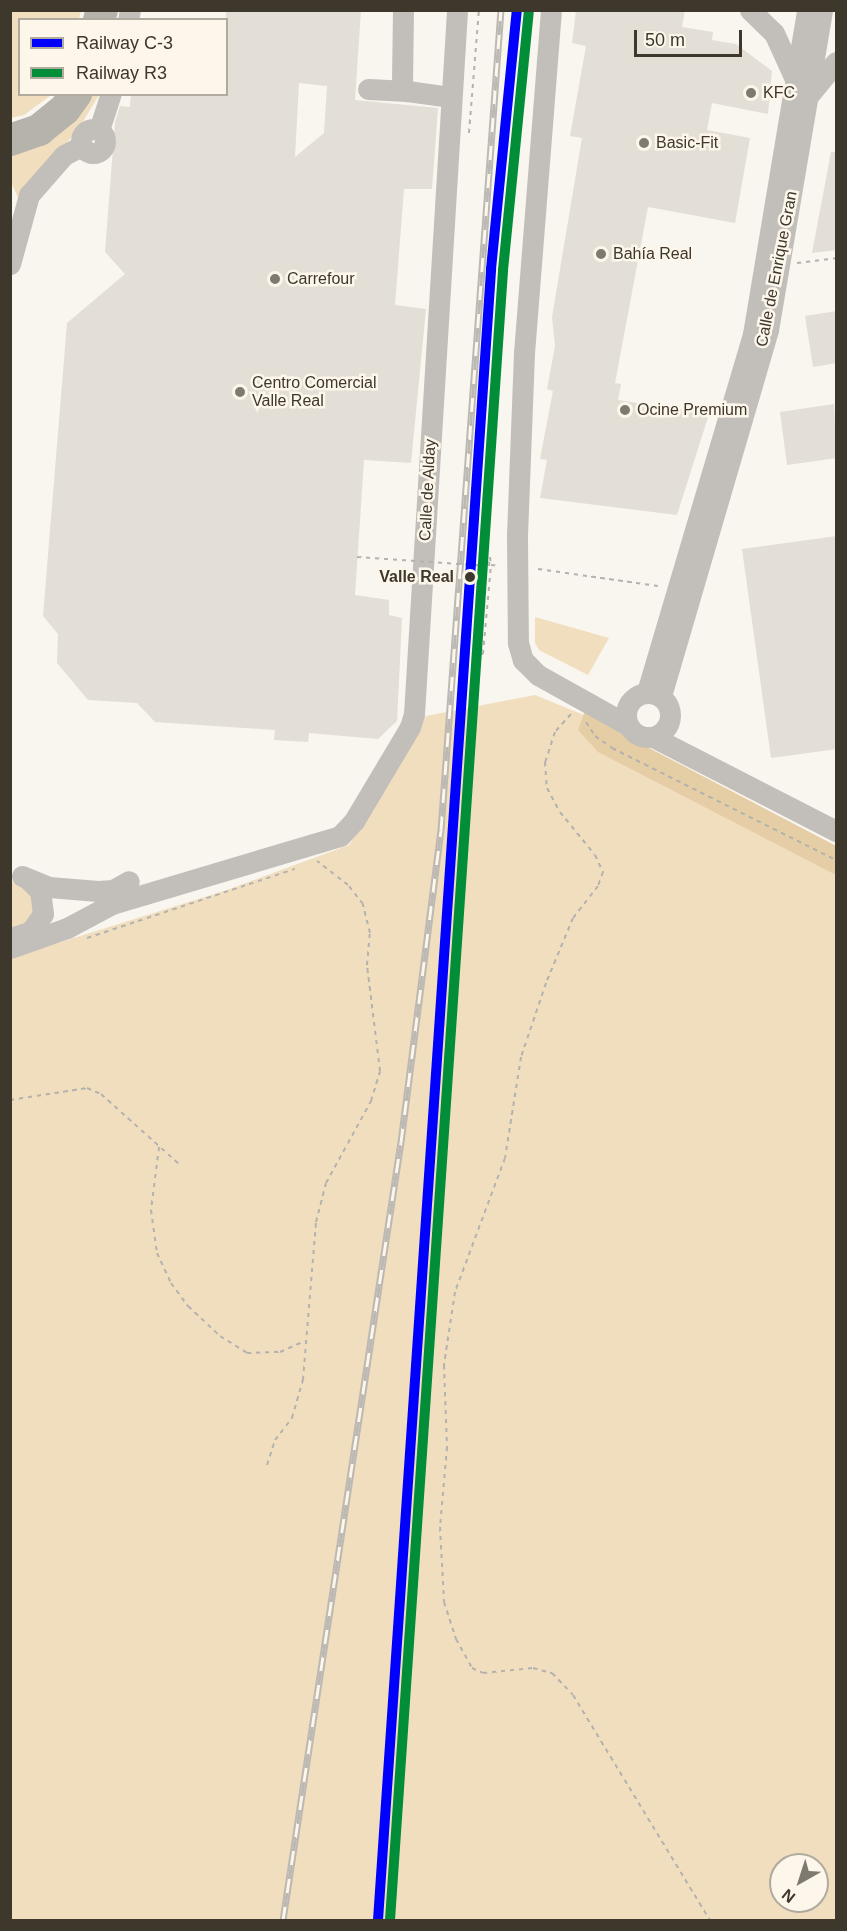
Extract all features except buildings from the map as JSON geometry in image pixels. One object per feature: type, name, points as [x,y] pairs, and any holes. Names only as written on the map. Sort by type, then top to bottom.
[{"type":"highway","points":[[10,129],[67,105]]},
{"type":"highway","points":[[10,140],[39,130],[67,105]]},
{"type":"street","points":[[403,10],[399,78],[407,91]]},
{"type":"street","points":[[551,10],[524,353],[517,537],[518,643],[523,660],[538,675],[582,709],[628,725],[639,735],[653,737],[837,831]]},
{"type":"street","points":[[750,10],[774,33],[801,88]]},
{"type":"street","name":"Calle de Enrique Gran","points":[[654,694],[768,330],[801,88],[807,10]]},
{"type":"street","name":"Calle de Enrique Gran","points":[[801,88],[822,10]]},
{"type":"street","name":"Calle de Alday","points":[[112,904],[340,836],[354,821],[410,727],[415,694],[454,17]]},
{"type":"street","points":[[801,88],[837,62]]},
{"type":"street","points":[[801,88],[837,72]]},
{"type":"street","points":[[368,89],[450,97]]},
{"type":"street","points":[[10,264],[29,195],[64,155],[82,146],[91,153],[102,149],[105,137],[99,130],[110,96]]},
{"type":"street","points":[[10,207],[10,230]]},
{"type":"street","points":[[582,709],[629,703],[654,694],[670,708],[669,723],[695,758]]},
{"type":"street","points":[[628,725],[625,710],[629,703]]},
{"type":"street","points":[[653,737],[669,723]]},
{"type":"street","points":[[14,940],[39,923],[43,898],[36,886],[16,875]]},
{"type":"street","points":[[16,875],[49,887],[98,891],[112,890],[129,881]]},
{"type":"street","points":[[43,898],[112,904]]},
{"type":"street","points":[[14,940],[47,936],[112,904]]},
{"type":"path","points":[[468,137],[479,10]]},
{"type":"path","points":[[794,264],[837,258]]},
{"type":"path","points":[[357,557],[490,566]]},
{"type":"path","points":[[438,559],[438,570]]},
{"type":"path","points":[[490,566],[483,654],[478,654],[490,566]]},
{"type":"path","points":[[538,569],[658,586]]},
{"type":"path","points":[[710,1920],[573,1695],[552,1673],[533,1668],[483,1673],[472,1668],[456,1640],[444,1602],[440,1527],[447,1447],[444,1365],[455,1292],[505,1158],[521,1057],[546,983],[573,918],[598,886],[603,872],[595,855],[560,812],[547,788],[544,762],[555,732],[582,709],[596,736],[612,748],[837,860]]},
{"type":"path","points":[[307,865],[326,858]]},
{"type":"path","points":[[267,1465],[275,1440],[292,1418],[303,1380],[316,1222],[326,1183],[371,1101],[381,1071],[367,965],[370,933],[363,904],[348,885],[317,861]]},
{"type":"path","points":[[76,942],[296,869]]},
{"type":"path","points":[[10,1100],[87,1088],[101,1094],[178,1164]]},
{"type":"path","points":[[159,1147],[151,1210],[158,1253],[171,1283],[188,1306],[220,1336],[247,1353],[280,1352],[305,1341]]},
{"type":"shaded area","points":[[10,11],[81,11],[79,18],[18,18],[18,96],[50,96],[24,115],[11,118]]},
{"type":"shaded area","points":[[90,96],[98,96],[79,128],[19,200],[11,182],[10,149]]},
{"type":"shaded area","points":[[535,617],[609,638],[588,675],[539,650],[535,643]]},
{"type":"shaded area","points":[[535,695],[596,720],[836,846],[836,1920],[11,1920],[10,958],[227,890],[349,845],[426,716]]},
{"type":"shaded area","points":[[586,708],[620,733],[836,846],[836,875],[598,752],[578,730]]},
{"type":"shaded area","points":[[10,880],[34,893],[33,920],[11,931]]},
{"type":"railway","points":[[283,1920],[401,1142],[441,830],[501,10]]},
{"type":"rail line","name":"C-3","points":[[378,1920],[491,269],[517,10]]},
{"type":"rail line","name":"R3","points":[[390,1920],[503,270],[529,11]]},
{"type":"place","name":"KFC","points":[[751,93]]},
{"type":"place","name":"Basic-Fit","points":[[644,143]]},
{"type":"place","name":"Bahía Real","points":[[601,254]]},
{"type":"place","name":"Carrefour","points":[[275,279]]},
{"type":"place","name":"Centro Comercial Valle Real","points":[[240,392]]},
{"type":"place","name":"Ocine Premium","points":[[625,410]]},
{"type":"place","name":"Valle Real","points":[[470,577]]}]
